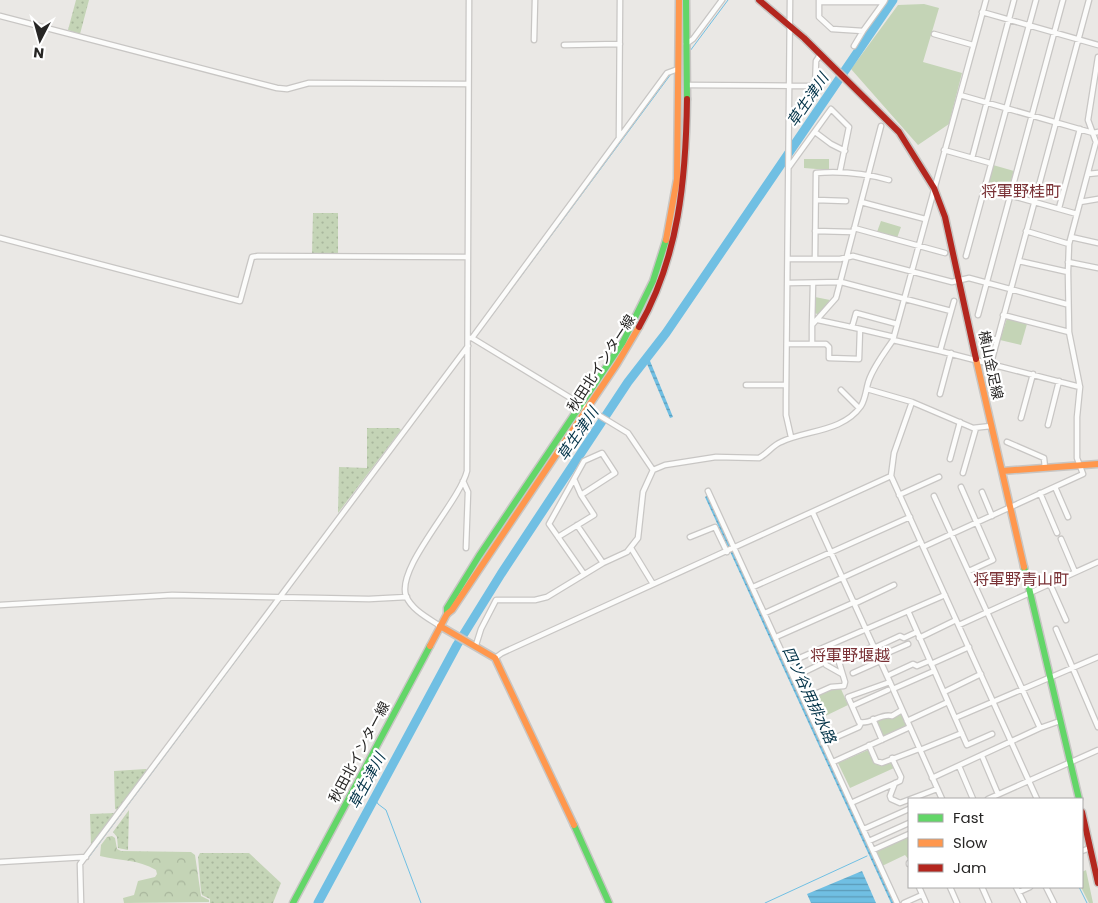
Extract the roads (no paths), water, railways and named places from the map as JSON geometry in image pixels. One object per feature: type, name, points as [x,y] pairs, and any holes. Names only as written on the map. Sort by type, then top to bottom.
[{"type":"main road","name":"秋田北インター線","points":[[585,406],[634,324],[649,291],[666,243],[677,179],[679,0]]},
{"type":"main road","name":"秋田北インター線","points":[[293,903],[447,614],[447,608],[479,556],[640,326],[660,284],[671,249],[683,181],[685,85],[679,66],[686,52],[686,0]]},
{"type":"main road","name":"横山金足線","points":[[759,0],[789,25],[899,132],[918,159],[934,188],[945,217],[960,279],[991,426],[1079,798]]},
{"type":"main road","points":[[1002,471],[1098,464]]},
{"type":"main road","points":[[440,626],[474,644],[495,658],[546,763],[609,903]]},
{"type":"main road","points":[[1083,816],[1098,883]]},
{"type":"street","points":[[469,0],[468,257],[472,338]]},
{"type":"street","points":[[534,40],[535,0]]},
{"type":"street","points":[[619,138],[620,0]]},
{"type":"street","points":[[686,44],[693,39],[722,0]]},
{"type":"street","points":[[790,0],[787,150],[789,166],[786,415],[792,437]]},
{"type":"street","points":[[474,644],[496,600],[535,600],[547,597],[631,548],[638,538],[643,492],[653,470],[665,465],[716,456],[759,458],[778,443],[792,437],[820,431],[852,415],[858,408],[867,389],[869,378],[893,339],[986,0]]},
{"type":"street","points":[[972,158],[1014,0]]},
{"type":"street","points":[[966,256],[1036,0]]},
{"type":"street","points":[[978,315],[1063,0]]},
{"type":"street","points":[[990,363],[1089,0]]},
{"type":"street","points":[[864,31],[832,28],[819,17],[819,1],[885,1]]},
{"type":"street","points":[[854,46],[885,1]]},
{"type":"street","points":[[982,12],[1098,45]]},
{"type":"street","points":[[0,16],[277,88],[287,89],[309,83],[468,84]]},
{"type":"street","points":[[934,34],[973,45]]},
{"type":"street","points":[[564,45],[620,44]]},
{"type":"street","points":[[685,85],[815,86],[816,61],[820,55]]},
{"type":"street","points":[[765,613],[922,544],[952,534],[1083,474],[1077,458],[1077,417],[1080,387],[1069,332],[1066,304],[1069,244],[1096,142],[1096,133],[1088,120],[1098,57]]},
{"type":"street","points":[[81,903],[80,864],[468,348],[472,338],[667,73],[679,66]]},
{"type":"street","points":[[960,95],[1096,133]]},
{"type":"street","points":[[789,166],[831,109],[849,127],[840,171]]},
{"type":"street","points":[[812,325],[836,298],[881,126]]},
{"type":"street","points":[[1059,208],[1080,129]]},
{"type":"street","points":[[815,132],[830,144],[845,151]]},
{"type":"street","points":[[944,150],[990,164]]},
{"type":"street","points":[[815,259],[816,173],[840,171],[868,174],[890,180]]},
{"type":"street","points":[[1088,174],[1098,173]]},
{"type":"street","points":[[984,188],[1077,214]]},
{"type":"street","points":[[1080,202],[1098,199]]},
{"type":"street","points":[[816,200],[846,201]]},
{"type":"street","points":[[861,202],[925,219]]},
{"type":"street","points":[[815,231],[854,230],[945,253]]},
{"type":"street","points":[[1026,232],[1069,244]]},
{"type":"street","points":[[1071,237],[1098,242]]},
{"type":"street","points":[[0,238],[240,301],[252,257],[468,257]]},
{"type":"street","points":[[788,259],[852,256],[952,282],[969,278],[1066,304]]},
{"type":"street","points":[[1019,261],[1068,272]]},
{"type":"street","points":[[1068,262],[1098,268]]},
{"type":"street","points":[[788,283],[840,282],[951,311]]},
{"type":"street","points":[[812,344],[813,283]]},
{"type":"street","points":[[940,351],[954,301]]},
{"type":"street","points":[[852,327],[856,313],[897,324]]},
{"type":"street","points":[[1003,315],[1069,332]]},
{"type":"street","points":[[818,320],[860,329],[1080,387]]},
{"type":"street","points":[[788,344],[826,344],[829,347],[829,358],[858,359],[860,329]]},
{"type":"street","points":[[982,336],[997,340]]},
{"type":"street","points":[[472,338],[628,433],[653,470]]},
{"type":"street","points":[[440,626],[420,612],[407,596],[405,588],[411,565],[464,481],[467,471],[468,348]]},
{"type":"street","points":[[940,394],[951,353]]},
{"type":"street","points":[[1021,418],[1033,374]]},
{"type":"street","points":[[1048,425],[1059,381]]},
{"type":"street","points":[[746,385],[786,385]]},
{"type":"street","points":[[867,389],[912,402],[976,428],[991,426]]},
{"type":"street","points":[[841,390],[858,408]]},
{"type":"street","points":[[912,402],[894,453],[891,476],[1038,798]]},
{"type":"street","points":[[950,459],[960,422]]},
{"type":"street","points":[[963,474],[976,428]]},
{"type":"street","points":[[1006,442],[1044,458],[1045,468]]},
{"type":"street","points":[[581,494],[615,473],[602,453],[584,461],[549,524],[584,574]]},
{"type":"street","points":[[495,658],[502,653],[891,476]]},
{"type":"street","points":[[899,495],[939,477]]},
{"type":"street","points":[[558,537],[594,514],[574,479]]},
{"type":"street","points":[[464,481],[468,492],[466,548]]},
{"type":"street","points":[[962,487],[993,560],[969,571]]},
{"type":"street","points":[[1055,487],[1068,517]]},
{"type":"street","points":[[708,491],[731,550]]},
{"type":"street","points":[[982,492],[992,516]]},
{"type":"street","points":[[1040,493],[1057,533]]},
{"type":"street","points":[[934,496],[1040,728]]},
{"type":"street","points":[[813,513],[855,602],[890,682],[890,689],[910,727],[940,798]]},
{"type":"street","points":[[753,586],[910,516]]},
{"type":"street","points":[[577,525],[603,563]]},
{"type":"street","points":[[690,537],[715,526],[753,586],[897,903]]},
{"type":"street","points":[[1061,539],[1075,572]]},
{"type":"street","points":[[631,548],[653,584]]},
{"type":"street","points":[[919,638],[1098,562]]},
{"type":"street","points":[[1050,584],[1066,620]]},
{"type":"street","points":[[776,637],[894,585]]},
{"type":"street","points":[[0,605],[172,595],[369,599],[407,596]]},
{"type":"street","points":[[788,663],[945,595]]},
{"type":"street","points":[[908,611],[967,745],[992,734]]},
{"type":"street","points":[[1056,629],[1098,727]]},
{"type":"street","points":[[794,677],[827,664],[839,662],[900,636],[904,638],[917,632]]},
{"type":"street","points":[[853,673],[908,644]]},
{"type":"street","points":[[887,676],[913,664],[917,666],[969,647]]},
{"type":"street","points":[[820,649],[827,664],[842,674]]},
{"type":"street","points":[[956,718],[1098,657]]},
{"type":"street","points":[[804,699],[831,687],[844,686],[845,682],[839,662]]},
{"type":"street","points":[[852,706],[934,671]]},
{"type":"street","points":[[944,692],[981,674]]},
{"type":"street","points":[[890,682],[848,696],[858,722],[864,724],[885,714],[892,716],[902,710]]},
{"type":"street","points":[[907,721],[948,702]]},
{"type":"street","points":[[873,720],[882,740]]},
{"type":"street","points":[[932,778],[1040,728],[1060,721]]},
{"type":"street","points":[[824,743],[859,728],[861,722]]},
{"type":"street","points":[[833,762],[910,727]]},
{"type":"street","points":[[869,746],[876,761],[882,763],[902,754],[908,755],[962,733]]},
{"type":"street","points":[[990,798],[1098,750]]},
{"type":"street","points":[[982,756],[998,794]]},
{"type":"street","points":[[851,803],[895,783],[901,777],[892,758]]},
{"type":"street","points":[[959,766],[973,798]]},
{"type":"street","points":[[895,783],[890,796],[891,799],[900,803],[908,800]]},
{"type":"street","points":[[914,798],[937,789]]},
{"type":"street","points":[[864,829],[908,809]]},
{"type":"street","points":[[869,841],[908,823]]},
{"type":"street","points":[[898,828],[902,838]]},
{"type":"street","points":[[873,850],[908,835]]},
{"type":"street","points":[[1083,851],[1090,848]]},
{"type":"street","points":[[0,862],[86,857]]},
{"type":"street","points":[[919,888],[926,903]]},
{"type":"street","points":[[950,888],[957,903]]},
{"type":"street","points":[[982,888],[990,903]]},
{"type":"street","points":[[1046,888],[1054,903]]},
{"type":"street","points":[[1018,889],[1024,903]]},
{"type":"street","points":[[904,903],[922,895]]},
{"type":"water","points":[[648,356],[673,417],[670,418],[645,359]]},
{"type":"water","name":"四ツ谷用排水路","points":[[708,495],[895,903],[891,903],[705,497]]},
{"type":"water","points":[[862,871],[876,903],[811,903],[807,894]]},
{"type":"waterway","points":[[690,51],[728,0]]},
{"type":"waterway","name":"草生津川","points":[[318,903],[457,645],[501,574],[628,382],[666,333],[893,0]]},
{"type":"waterway","points":[[475,338],[671,74]]},
{"type":"waterway","points":[[285,595],[306,566]]},
{"type":"waterway","points":[[89,857],[281,600]]},
{"type":"waterway","points":[[374,797],[378,804],[386,810],[421,903]]},
{"type":"waterway","points":[[765,903],[867,856]]},
{"type":"waterway","points":[[1080,888],[1087,903]]},
{"type":"district","name":"将軍野桂町","points":[[1021,191]]},
{"type":"district","name":"将軍野青山町","points":[[1021,579]]},
{"type":"district","name":"将軍野堰越","points":[[850,655]]}]
